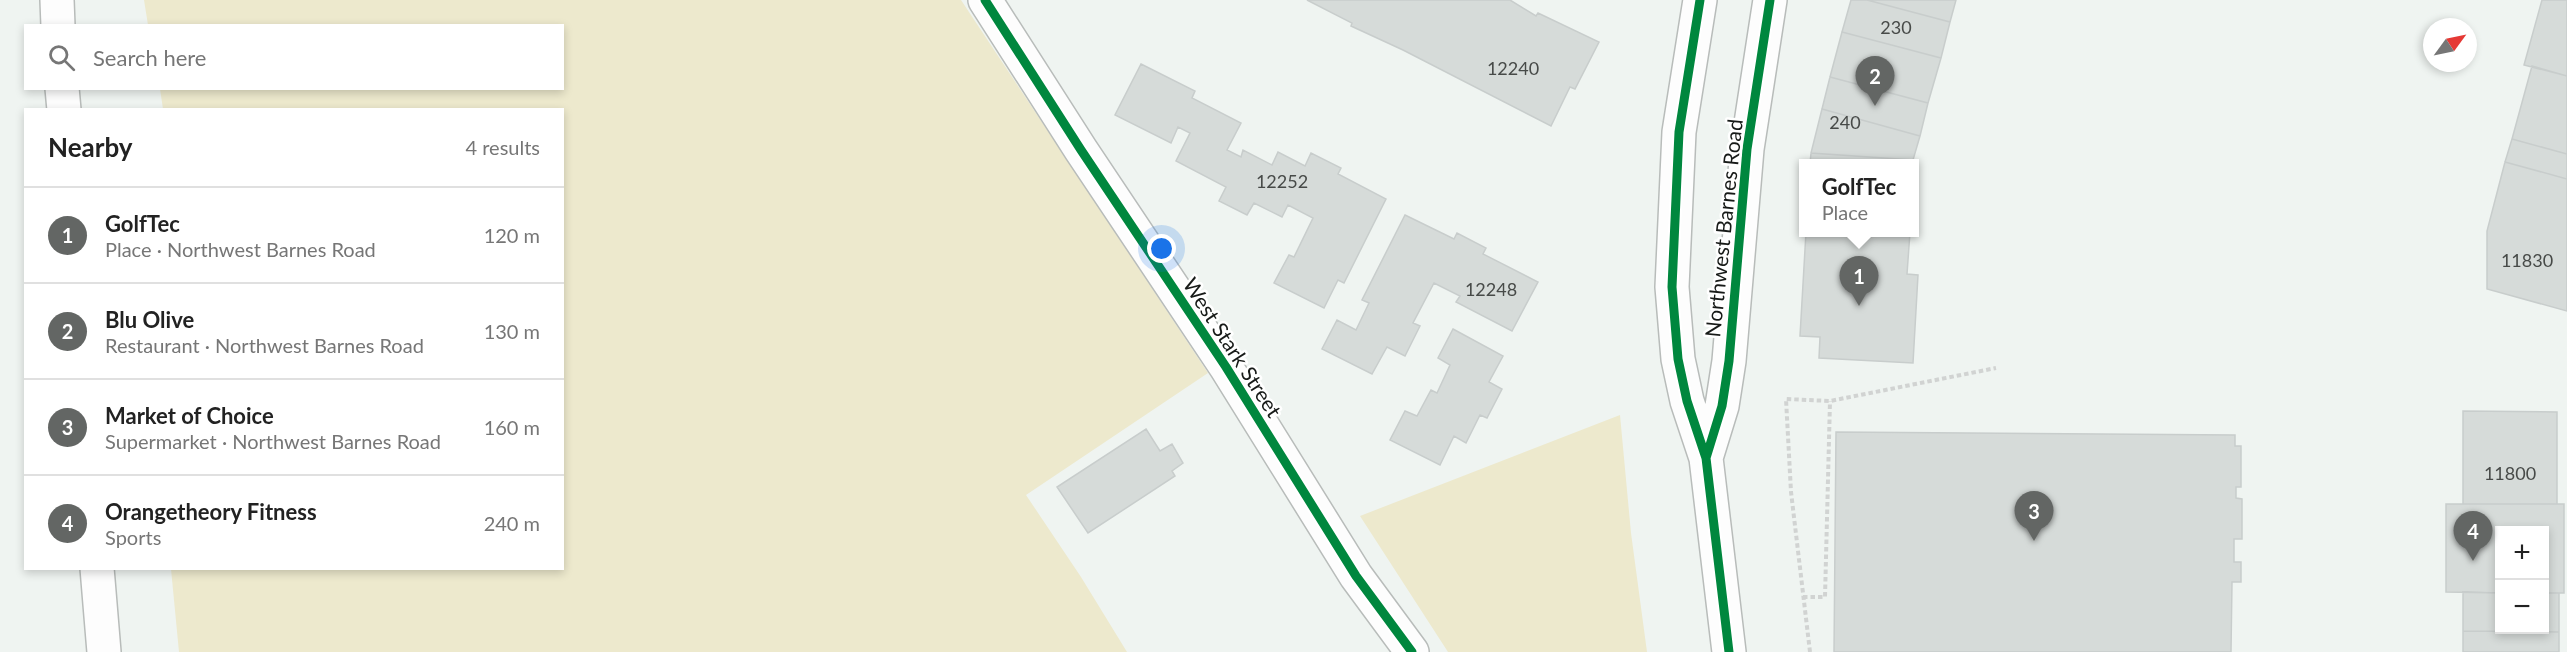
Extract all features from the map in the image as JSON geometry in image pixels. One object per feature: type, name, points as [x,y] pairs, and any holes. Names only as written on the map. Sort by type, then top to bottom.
[{"type":"main road","points":[[57,0],[58,24]]},
{"type":"main road","name":"West Stark Street","points":[[985,0],[1081,150],[1226,367],[1356,576],[1412,652]]},
{"type":"main road","name":"Northwest Barnes Road","points":[[1700,0],[1679,132],[1672,287],[1678,359],[1687,401],[1706,458],[1729,652]]},
{"type":"main road","name":"Northwest Barnes Road","points":[[1706,458],[1722,406],[1729,361],[1747,148],[1770,0]]},
{"type":"main road","points":[[63,90],[64,108]]},
{"type":"main road","points":[[98,570],[104,652]]},
{"type":"path","points":[[1810,652],[1791,492],[1785,399],[1830,401],[1996,368]]},
{"type":"path","points":[[1803,597],[1825,597],[1830,401]]},
{"type":"shaded area","points":[[144,0],[961,0],[1208,373],[1026,495],[1081,577],[1127,652],[179,652],[171,570],[564,570],[564,108],[163,108],[160,90],[564,90],[564,24],[148,24]]},
{"type":"shaded area","points":[[1620,415],[1631,533],[1647,652],[1448,652],[1360,516]]},
{"type":"building","points":[[1307,0],[1510,0],[1536,16],[1538,13],[1599,42],[1575,89],[1570,87],[1551,126],[1351,26],[1352,23]]},
{"type":"building","points":[[1851,0],[1867,0],[1950,22],[1941,58],[1842,32]]},
{"type":"building","points":[[1867,0],[1956,0],[1950,22]]},
{"type":"building","points":[[2542,0],[2567,0],[2567,76],[2524,65]]},
{"type":"building","points":[[1842,32],[1941,58],[1928,103],[1830,77]]},
{"type":"building","points":[[1141,64],[1195,91],[1192,98],[1241,123],[1227,150],[1241,157],[1243,150],[1272,165],[1278,152],[1305,166],[1311,153],[1341,168],[1338,174],[1386,199],[1344,283],[1338,280],[1324,308],[1274,283],[1289,255],[1294,257],[1313,218],[1288,205],[1282,217],[1254,203],[1247,215],[1219,201],[1226,187],[1176,161],[1190,133],[1178,127],[1171,143],[1115,115]]},
{"type":"building","points":[[2532,66],[2567,76],[2567,154],[2512,139]]},
{"type":"building","points":[[1830,77],[1928,103],[1920,136],[1822,109]]},
{"type":"building","points":[[1822,109],[1920,136],[1913,159],[1811,153]]},
{"type":"building","points":[[2512,139],[2567,154],[2567,179],[2505,162]]},
{"type":"building","points":[[1811,153],[1898,159],[1810,159]]},
{"type":"building","points":[[2505,162],[2567,179],[2567,311],[2487,289],[2487,231]]},
{"type":"building","points":[[1405,215],[1454,239],[1457,233],[1486,248],[1483,254],[1538,282],[1512,331],[1456,302],[1460,296],[1434,283],[1413,323],[1420,326],[1405,356],[1387,347],[1372,374],[1322,349],[1337,320],[1356,330],[1369,303],[1362,300]]},
{"type":"building","points":[[1806,237],[1910,237],[1907,274],[1918,275],[1913,363],[1819,358],[1820,337],[1800,336]]},
{"type":"building","points":[[1453,329],[1503,356],[1489,382],[1502,389],[1487,418],[1480,415],[1466,443],[1454,436],[1440,465],[1390,440],[1405,411],[1417,416],[1431,390],[1437,393],[1450,365],[1438,358]]},
{"type":"building","points":[[2463,411],[2557,412],[2557,504],[2463,504]]},
{"type":"building","points":[[1146,429],[1160,451],[1172,444],[1183,463],[1172,471],[1175,476],[1088,533],[1057,487]]},
{"type":"building","points":[[1836,432],[2235,435],[2235,446],[2241,446],[2241,487],[2236,487],[2236,498],[2242,499],[2242,539],[2234,539],[2234,562],[2241,562],[2241,582],[2232,582],[2231,652],[1834,652]]},
{"type":"building","points":[[2446,504],[2564,504],[2564,593],[2549,593],[2549,526],[2495,526],[2495,593],[2446,592]]},
{"type":"building","points":[[2463,592],[2495,593],[2495,631],[2463,631]]},
{"type":"building","points":[[2549,593],[2559,593],[2559,632],[2549,632]]},
{"type":"building","points":[[2463,631],[2495,631],[2495,634],[2559,632],[2559,652],[2463,652]]},
{"type":"cycle path","points":[[985,0],[1081,150],[1226,367],[1356,576],[1412,652]]},
{"type":"cycle path","points":[[1700,0],[1679,132],[1672,287],[1678,359],[1687,401],[1706,458],[1729,652]]},
{"type":"cycle path","points":[[1706,458],[1722,406],[1729,361],[1747,149],[1770,0]]},
{"type":"place","name":"Blu Olive","points":[[1875,106]]},
{"type":"place","name":"GolfTec","points":[[1859,306]]},
{"type":"place","name":"Market of Choice","points":[[2034,541]]},
{"type":"place","name":"Orangetheory Fitness","points":[[2473,561]]}]
